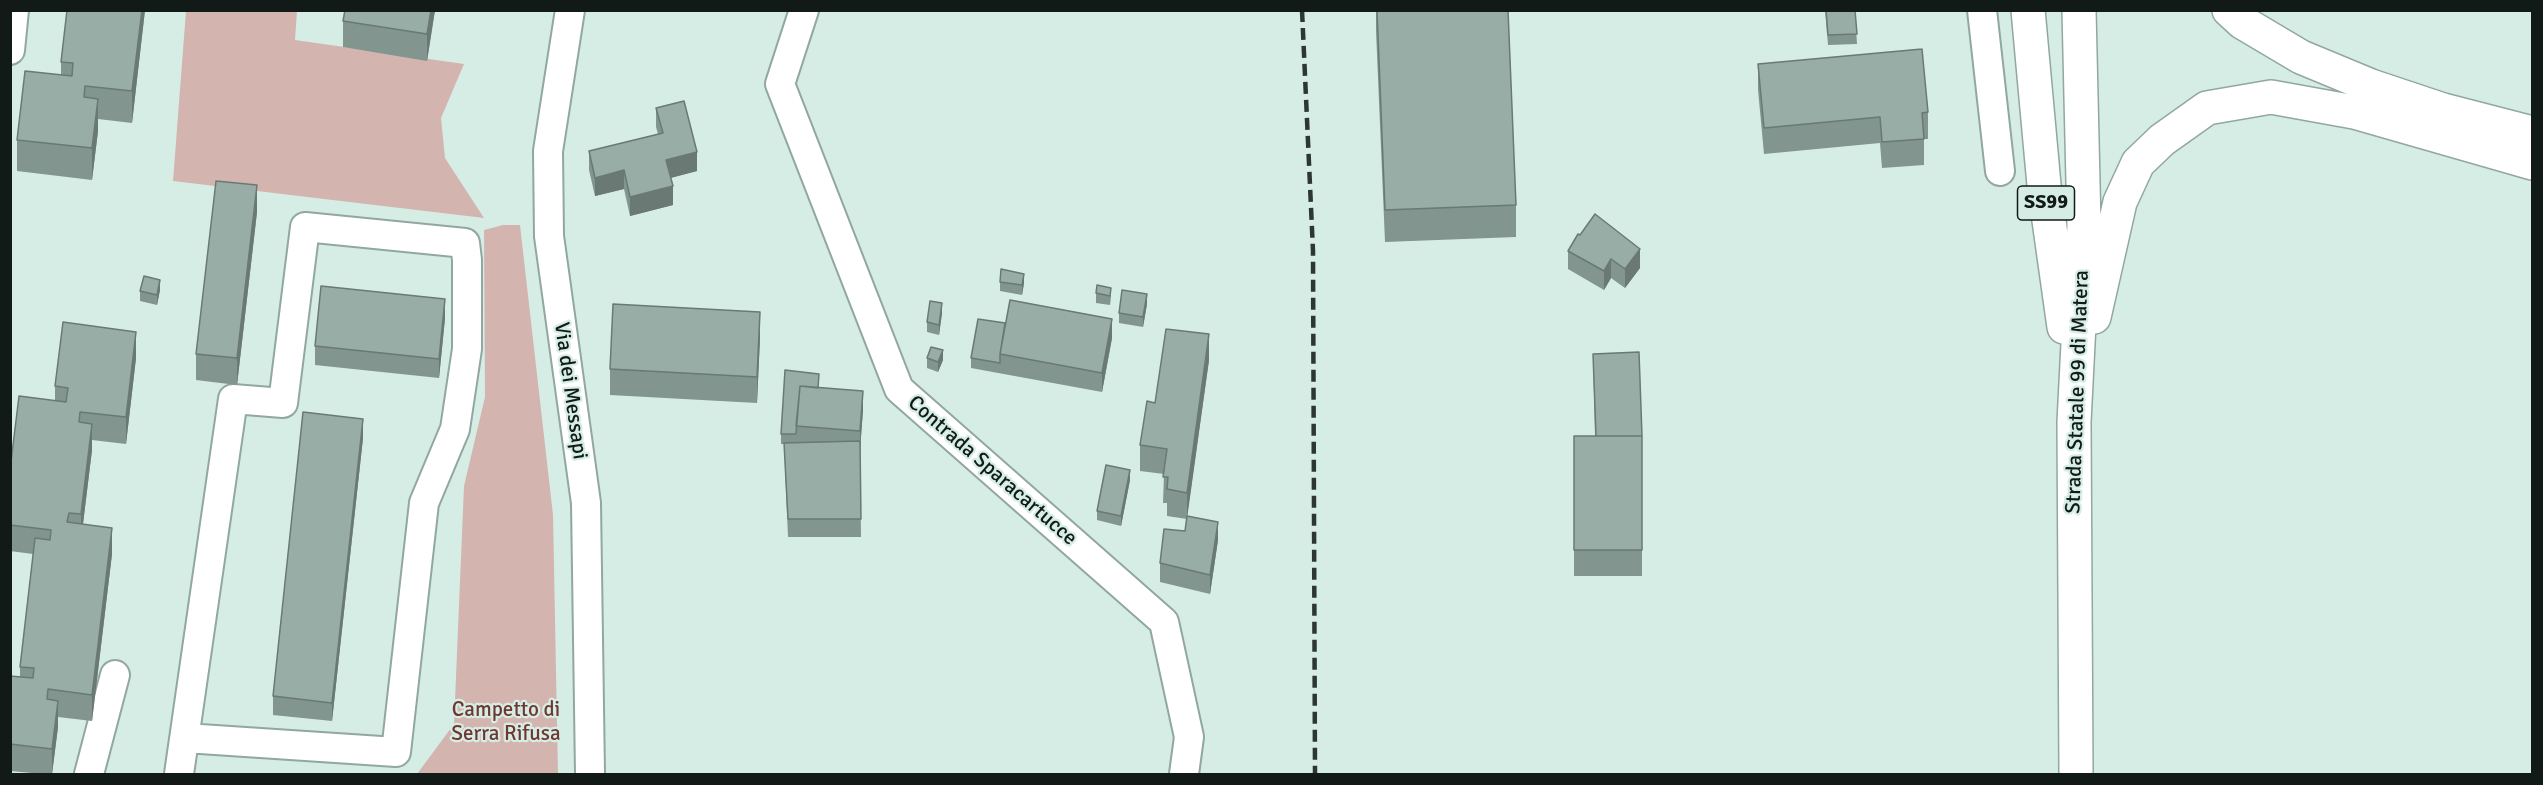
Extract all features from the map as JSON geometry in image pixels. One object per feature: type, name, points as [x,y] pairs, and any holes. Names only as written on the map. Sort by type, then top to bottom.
[{"type":"highway","name":"SS99","points":[[2028,10],[2044,185],[2074,394]]},
{"type":"highway","name":"Strada Statale 99 di Matera","points":[[2076,774],[2074,394],[2084,226],[2079,10]]},
{"type":"highway","points":[[2229,10],[2242,22],[2301,57],[2361,82],[2443,110],[2532,133]]},
{"type":"highway","points":[[2074,394],[2120,202],[2138,164],[2162,140],[2207,108],[2271,97],[2354,112],[2532,163]]},
{"type":"street","points":[[10,50],[14,10]]},
{"type":"street","name":"Via dei Messapi","points":[[570,10],[548,151],[549,236],[585,503],[590,774]]},
{"type":"street","name":"Contrada Sparacartucce","points":[[804,10],[780,84],[899,389],[1164,622],[1189,737],[1184,774]]},
{"type":"street","points":[[1982,10],[2000,171]]},
{"type":"street","points":[[179,774],[233,399],[283,403],[306,227],[465,243],[467,349],[455,429],[424,503],[396,752],[185,738]]},
{"type":"street","points":[[89,774],[115,675]]},
{"type":"green space","points":[[186,11],[297,11],[295,40],[464,64],[441,118],[445,158],[484,218],[173,181]]},
{"type":"green space","name":"Campetto di Serra Rifusa","points":[[503,225],[520,225],[553,515],[558,774],[417,774],[454,724],[464,486],[485,397],[484,230]]},
{"type":"building","points":[[67,10],[142,10],[132,91],[85,86],[84,97],[98,99],[92,148],[17,140],[25,71],[72,76],[73,63],[61,62]]},
{"type":"building","points":[[345,10],[431,10],[427,34],[343,21]]},
{"type":"building","points":[[1377,10],[1508,10],[1516,205],[1385,210]]},
{"type":"building","points":[[1826,10],[1855,10],[1857,34],[1828,35]]},
{"type":"building","points":[[1922,49],[1928,112],[1922,113],[1924,139],[1882,142],[1880,117],[1764,128],[1758,64]]},
{"type":"building","points":[[684,101],[697,152],[666,160],[673,186],[630,197],[624,170],[595,178],[589,151],[663,133],[656,108]]},
{"type":"building","points":[[216,181],[257,185],[237,358],[196,354]]},
{"type":"building","points":[[1595,214],[1640,249],[1625,269],[1611,259],[1604,271],[1568,251],[1578,234],[1580,235]]},
{"type":"building","points":[[1001,269],[1024,274],[1022,285],[1000,282]]},
{"type":"building","points":[[144,276],[160,280],[157,295],[140,291]]},
{"type":"building","points":[[1097,285],[1111,288],[1110,296],[1096,293]]},
{"type":"building","points":[[321,286],[445,299],[439,359],[315,346]]},
{"type":"building","points":[[1122,290],[1147,294],[1143,317],[1119,313]]},
{"type":"building","points":[[1010,300],[1112,319],[1102,373],[1000,354]]},
{"type":"building","points":[[930,301],[942,303],[939,325],[927,322]]},
{"type":"building","points":[[613,304],[760,312],[757,377],[610,369]]},
{"type":"building","points":[[978,319],[1005,323],[1000,363],[971,358]]},
{"type":"building","points":[[63,322],[136,332],[126,417],[80,412],[79,422],[92,424],[81,514],[69,513],[67,522],[112,528],[92,695],[48,689],[47,699],[58,701],[52,749],[10,744],[10,676],[33,678],[34,668],[20,667],[35,538],[50,540],[51,530],[10,525],[10,470],[19,396],[66,402],[68,388],[55,386]]},
{"type":"building","points":[[1166,329],[1209,334],[1187,493],[1167,489],[1168,477],[1163,477],[1167,449],[1140,445],[1147,401],[1155,403]]},
{"type":"building","points":[[931,347],[943,350],[938,362],[927,358]]},
{"type":"building","points":[[1639,352],[1642,436],[1596,436],[1593,354]]},
{"type":"building","points":[[785,370],[819,374],[818,388],[800,386],[796,434],[781,434]]},
{"type":"building","points":[[800,386],[863,391],[860,431],[796,426]]},
{"type":"building","points":[[303,412],[363,419],[332,703],[273,696]]},
{"type":"building","points":[[1574,436],[1642,436],[1642,550],[1574,550]]},
{"type":"building","points":[[860,441],[861,519],[788,519],[784,443]]},
{"type":"building","points":[[1106,465],[1130,470],[1121,516],[1097,511]]},
{"type":"building","points":[[1187,516],[1218,522],[1210,575],[1160,563],[1164,529],[1185,531]]},
{"type":"railway","points":[[1302,10],[1313,251],[1315,774]]}]
